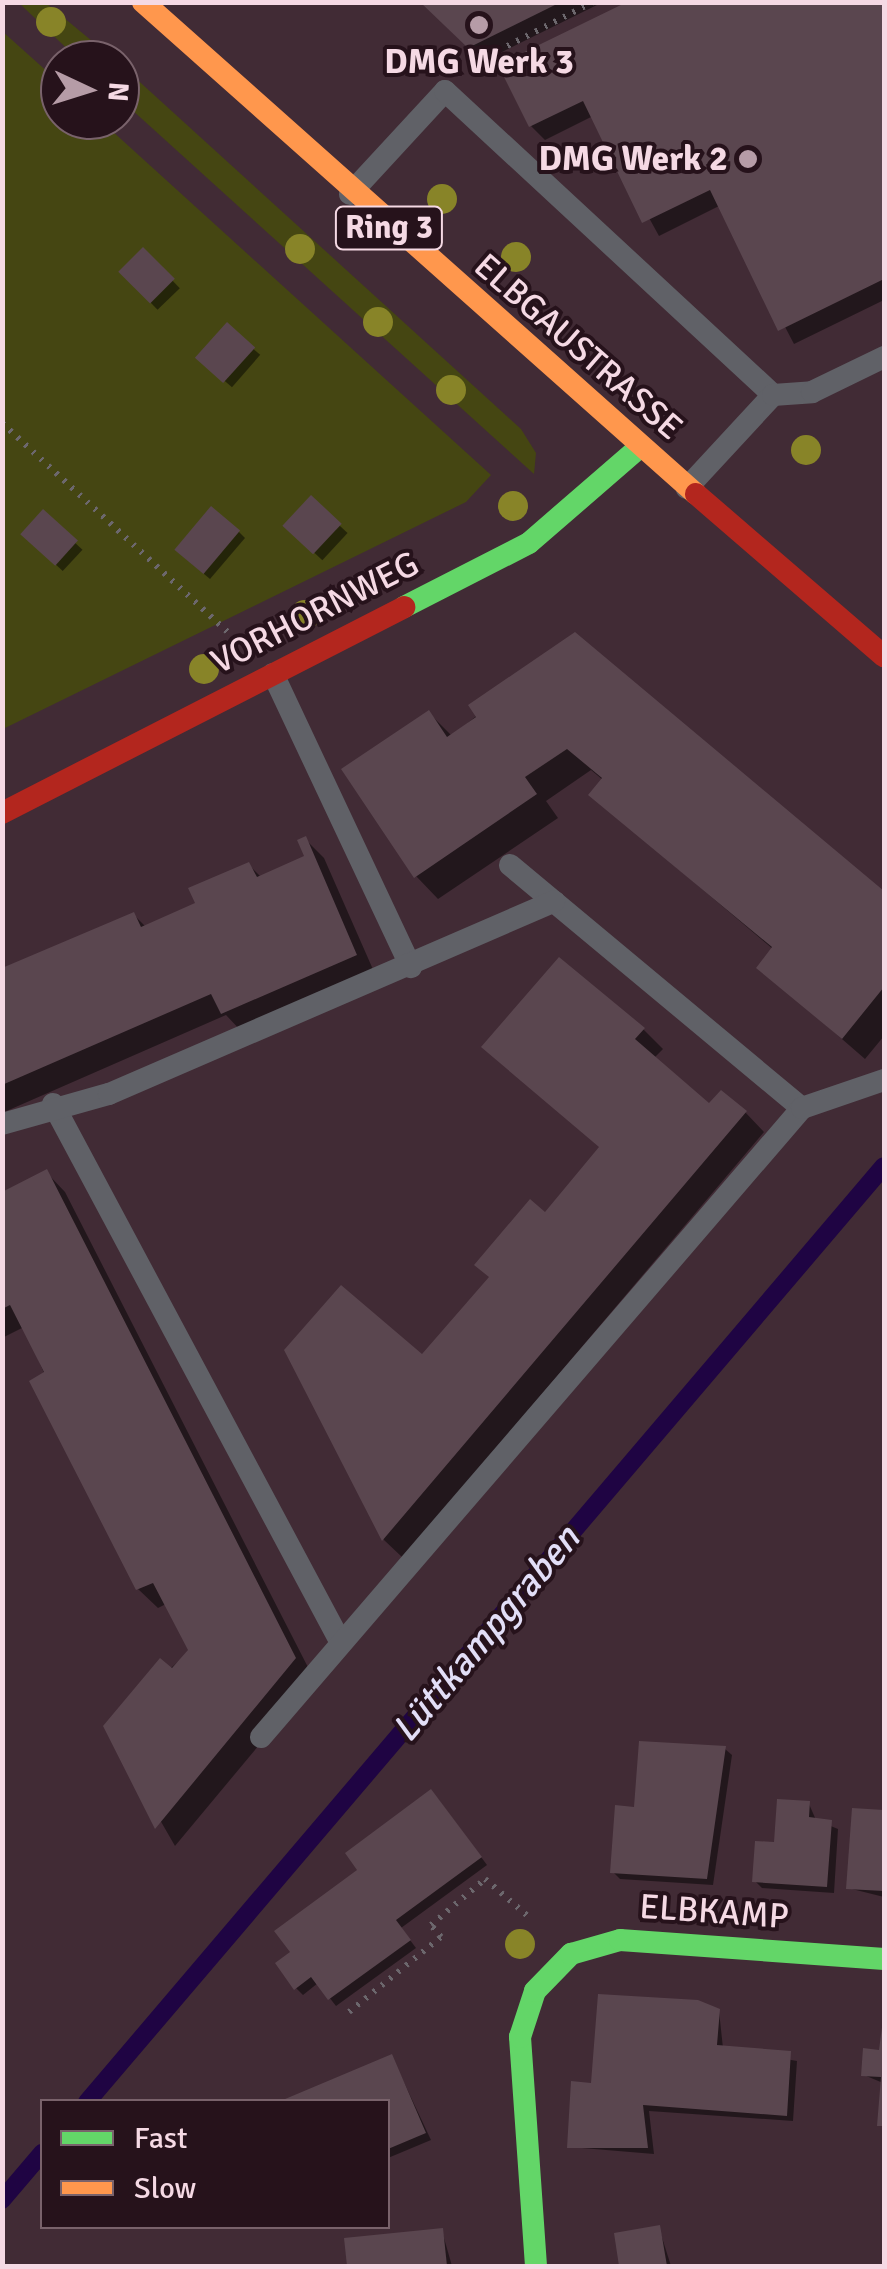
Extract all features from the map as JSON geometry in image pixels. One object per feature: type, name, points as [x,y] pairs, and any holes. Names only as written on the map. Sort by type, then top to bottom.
[{"type":"street","name":"ELBGAUSTRASSE","points":[[143,2],[350,194],[884,656]]},
{"type":"street","name":"VORHORNWEG","points":[[2,813],[528,542],[640,447]]},
{"type":"street","name":"ELBKAMP","points":[[536,2266],[520,2037],[534,1991],[571,1954],[620,1940],[884,1959]]},
{"type":"lane","points":[[350,194],[445,90],[773,395]]},
{"type":"lane","points":[[687,488],[773,395],[812,392],[884,357]]},
{"type":"lane","points":[[272,674],[411,967]]},
{"type":"lane","points":[[510,865],[802,1108]]},
{"type":"lane","points":[[2,1124],[53,1104],[109,1094],[411,967],[554,901]]},
{"type":"lane","points":[[261,1737],[802,1108],[884,1080]]},
{"type":"lane","points":[[53,1104],[341,1643]]},
{"type":"path","points":[[445,90],[476,59],[592,2]]},
{"type":"path","points":[[2,423],[272,674]]},
{"type":"path","points":[[349,2012],[441,1937],[431,1925],[485,1879],[511,1902]]},
{"type":"shaded area","points":[[19,3],[46,3],[91,40],[58,40]]},
{"type":"shaded area","points":[[2,31],[40,65],[40,140],[122,140],[491,475],[466,502],[3,729]]},
{"type":"shaded area","points":[[140,82],[521,429],[536,453],[534,474],[140,117]]},
{"type":"building","name":"DMG Werk 3","points":[[420,2],[561,2],[468,48]]},
{"type":"building","name":"DMG Werk 2","points":[[627,2],[884,2],[884,279],[778,331],[710,190],[642,223],[583,101],[529,127],[498,65]]},
{"type":"building","points":[[143,247],[175,279],[150,304],[118,272]]},
{"type":"building","points":[[227,322],[255,347],[223,383],[195,358]]},
{"type":"building","points":[[311,495],[342,524],[313,554],[282,526]]},
{"type":"building","points":[[211,506],[240,530],[203,574],[174,550]]},
{"type":"building","points":[[43,509],[78,540],[55,566],[20,534]]},
{"type":"building","points":[[575,632],[884,891],[884,987],[842,1039],[756,968],[772,947],[588,795],[602,778],[567,749],[525,777],[537,794],[414,878],[341,769],[429,710],[447,737],[476,717],[468,705]]},
{"type":"building","points":[[306,836],[357,955],[221,1014],[211,994],[2,1085],[2,968],[134,912],[141,927],[195,903],[188,888],[249,862],[257,877],[304,856],[297,840]]},
{"type":"building","points":[[559,957],[645,1028],[635,1039],[709,1103],[721,1090],[747,1111],[382,1541],[284,1350],[341,1285],[422,1354],[489,1277],[474,1265],[530,1199],[545,1212],[599,1147],[481,1047]]},
{"type":"building","points":[[47,1169],[296,1658],[155,1829],[103,1726],[160,1658],[172,1668],[188,1650],[153,1583],[136,1590],[29,1381],[44,1372],[10,1305],[2,1309],[2,1192]]},
{"type":"building","points":[[639,1741],[726,1746],[707,1879],[610,1873],[615,1805],[634,1807]]},
{"type":"building","points":[[431,1789],[482,1857],[396,1920],[411,1940],[328,2000],[311,1977],[294,1990],[275,1963],[290,1952],[274,1931],[357,1870],[345,1853]]},
{"type":"building","points":[[777,1799],[810,1801],[809,1817],[832,1820],[827,1887],[752,1882],[755,1841],[774,1842]]},
{"type":"building","points":[[852,1808],[884,1810],[884,1891],[846,1889]]},
{"type":"building","points":[[598,1994],[698,2000],[720,2009],[717,2045],[791,2051],[787,2116],[643,2105],[648,2148],[567,2148],[571,2081],[591,2083]]},
{"type":"building","points":[[884,2012],[884,2126],[877,2126],[881,2077],[861,2076],[863,2048],[879,2050]]},
{"type":"building","points":[[392,2054],[426,2133],[390,2148],[390,2099],[285,2099]]},
{"type":"building","points":[[660,2225],[667,2266],[619,2266],[614,2233]]},
{"type":"building","points":[[443,2228],[447,2266],[347,2266],[344,2238]]},
{"type":"waterway","name":"Lüttkampgraben","points":[[90,2099],[884,1166]]},
{"type":"waterway","name":"Lüttkampgraben","points":[[2,2200],[40,2155]]},
{"type":"traffic: fast","points":[[404,607],[529,543],[640,447]]},
{"type":"traffic: fast","points":[[536,2266],[520,2037],[535,1991],[571,1954],[620,1940],[884,1959]]},
{"type":"traffic: slow","points":[[143,2],[696,494]]},
{"type":"traffic: jam","points":[[696,494],[884,656]]},
{"type":"traffic: jam","points":[[2,813],[404,607]]},
{"type":"place","name":"DMG Werk 3","points":[[479,25]]},
{"type":"place","name":"DMG Werk 2","points":[[748,159]]}]
